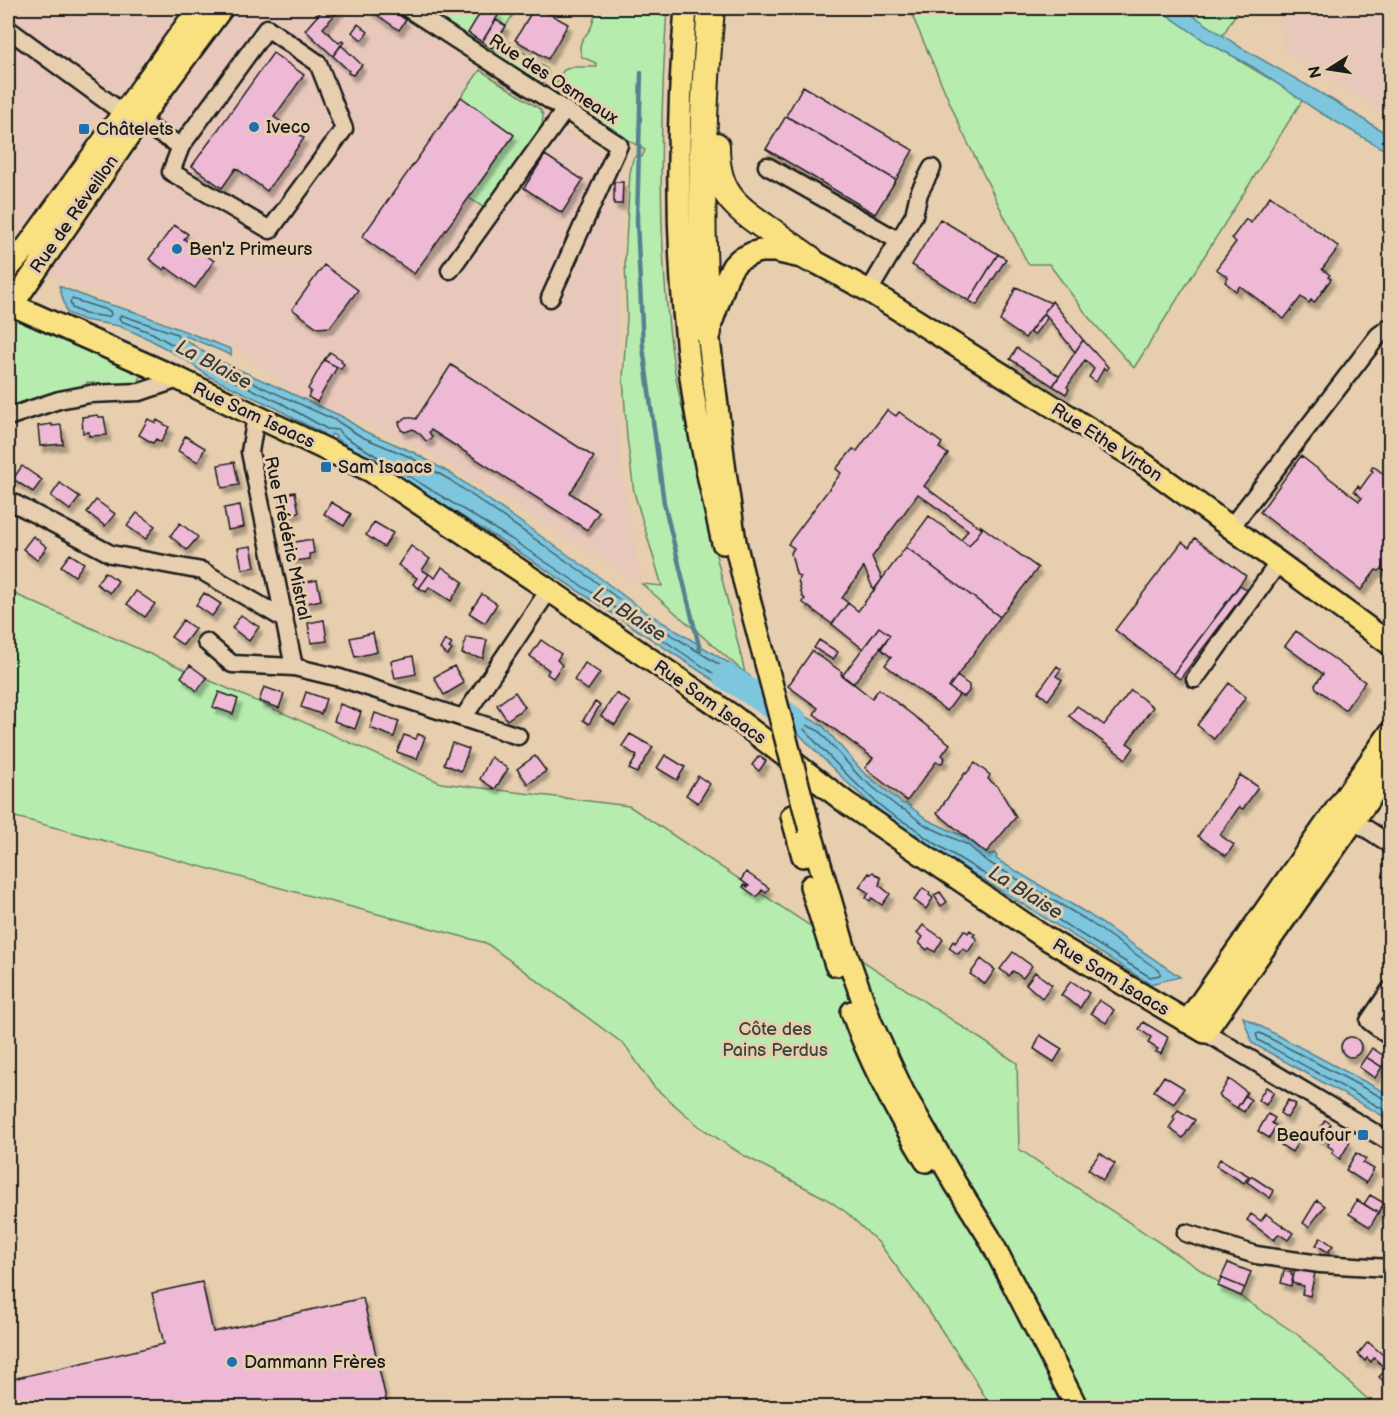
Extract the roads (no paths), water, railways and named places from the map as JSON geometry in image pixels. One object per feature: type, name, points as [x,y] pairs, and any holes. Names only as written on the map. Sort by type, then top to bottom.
[{"type":"highway","points":[[708,332],[704,290],[703,198],[692,88],[711,8]]},
{"type":"highway","points":[[692,88],[716,103],[716,154],[722,181],[729,197],[747,215],[810,259]]},
{"type":"main road","name":"Rue de Réveillon","points":[[10,304],[199,8]]},
{"type":"main road","name":"Rue de Réveillon","points":[[8,269],[222,8]]},
{"type":"main road","points":[[677,8],[672,74],[692,88]]},
{"type":"main road","points":[[686,8],[692,88],[678,164],[683,299],[688,355],[702,448],[736,575],[844,947],[875,1033],[903,1092],[989,1238],[1077,1407]]},
{"type":"main road","name":"Rue de Réveillon","points":[[8,284],[27,248]]},
{"type":"main road","name":"Rue Ethe Virton","points":[[708,332],[727,277],[739,260],[753,253],[768,250],[810,259],[869,291],[1137,459],[1387,644]]},
{"type":"main road","name":"Rue Sam Isaacs","points":[[10,304],[179,379],[371,471],[734,717],[848,804],[1044,938],[1196,1027]]},
{"type":"main road","points":[[708,332],[735,542],[742,628],[828,943],[863,1043],[893,1106],[969,1232],[1055,1364]]},
{"type":"main road","points":[[1196,1027],[1345,815],[1390,733]]},
{"type":"main road","points":[[1345,815],[1390,769]]},
{"type":"street","name":"Rue des Osmeaux","points":[[407,8],[619,145],[550,298]]},
{"type":"street","points":[[267,28],[318,63],[344,129],[270,231],[171,172],[181,146],[267,28]]},
{"type":"street","points":[[8,29],[131,117],[181,146]]},
{"type":"street","points":[[450,270],[565,110]]},
{"type":"street","points":[[767,166],[899,241]]},
{"type":"street","points":[[869,291],[914,215],[919,193],[932,168]]},
{"type":"street","points":[[1231,527],[1378,336],[1390,327]]},
{"type":"street","points":[[8,417],[59,400],[90,394],[140,392],[179,379]]},
{"type":"street","name":"Rue Frédéric Mistral","points":[[256,416],[250,452],[294,667]]},
{"type":"street","points":[[8,500],[111,554],[202,571],[284,619]]},
{"type":"street","points":[[1195,679],[1279,562]]},
{"type":"street","points":[[463,718],[549,590]]},
{"type":"street","points":[[206,642],[232,664],[294,667],[340,678],[518,736]]},
{"type":"street","points":[[1345,815],[1390,844]]},
{"type":"street","points":[[1390,990],[1370,1022],[1390,1037]]},
{"type":"street","name":"Rue Sam Isaacs","points":[[1196,1027],[1390,1142]]},
{"type":"street","points":[[1186,1233],[1256,1255],[1320,1264],[1390,1268]]},
{"type":"water","points":[[1157,8],[1182,8],[1240,47],[1336,102],[1390,136],[1390,153],[1319,112],[1253,67],[1205,41]]},
{"type":"water","points":[[59,286],[231,349],[231,355],[186,336],[184,339],[213,358],[341,416],[364,431],[413,452],[453,475],[591,571],[644,611],[750,676],[759,710],[507,544],[335,438],[336,436],[332,434],[329,439],[322,435],[323,433],[278,409],[208,376],[186,360],[149,339],[119,326],[84,320],[67,313]]},
{"type":"water","points":[[784,704],[823,726],[863,772],[903,804],[906,803],[928,820],[971,840],[989,855],[994,853],[997,856],[996,859],[1088,914],[1180,977],[1150,984],[930,845],[920,841],[916,834],[913,835],[897,824],[866,799],[791,727]]},
{"type":"water","points":[[1243,1017],[1390,1095],[1390,1120],[1252,1043]]},
{"type":"waterway","points":[[641,73],[637,221],[643,347],[664,503],[700,650]]},
{"type":"waterway","name":"La Blaise","points":[[726,676],[794,720]]},
{"type":"place","name":"Iveco","points":[[254,127]]},
{"type":"place","name":"Châtelets","points":[[84,129]]},
{"type":"place","name":"Ben'z Primeurs","points":[[177,249]]},
{"type":"place","name":"Sam Isaacs","points":[[326,467]]},
{"type":"place","name":"Beaufour","points":[[1363,1135]]},
{"type":"place","name":"Dammann Frères","points":[[232,1362]]},
{"type":"park label","name":"Côte des Pains Perdus","points":[[775,1039]]}]
